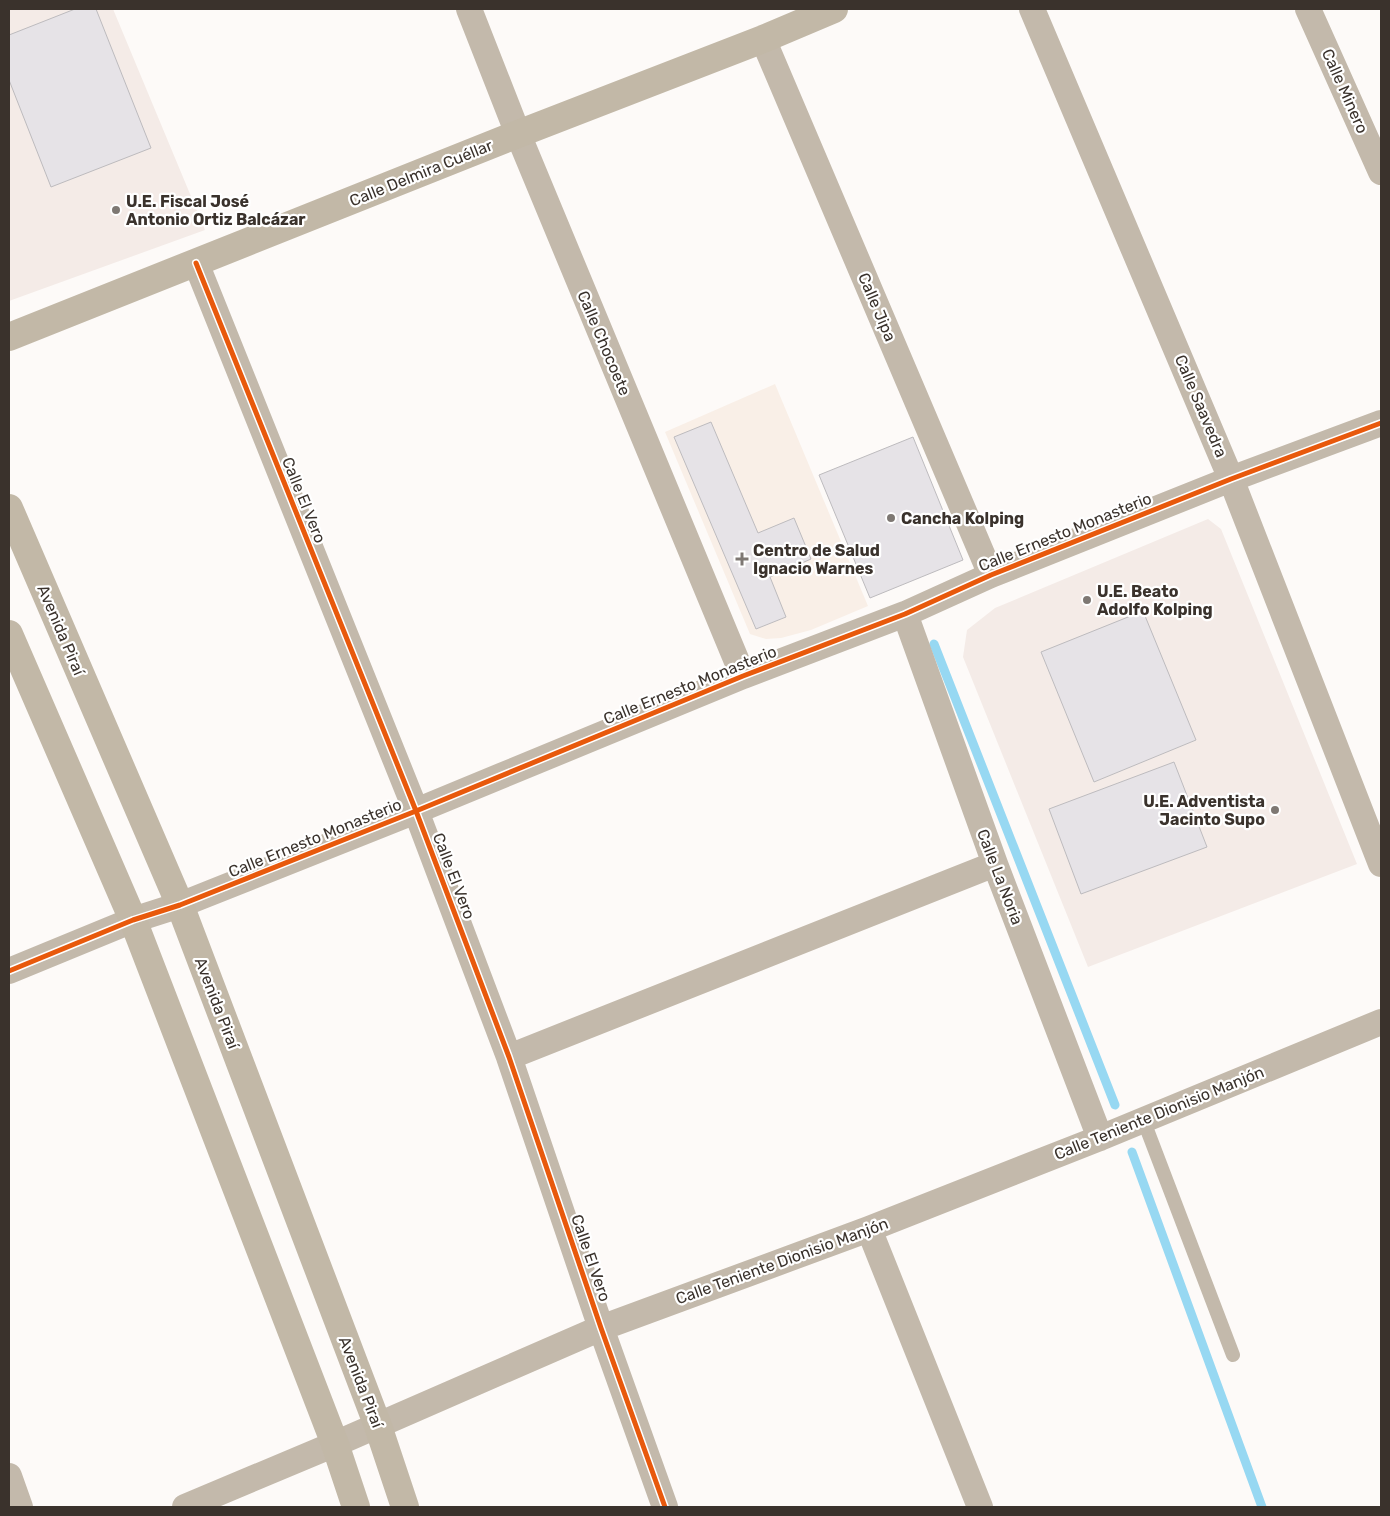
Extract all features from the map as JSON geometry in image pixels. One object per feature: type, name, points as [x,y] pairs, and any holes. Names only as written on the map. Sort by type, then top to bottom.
[{"type":"main road","name":"Calle Delmira Cuéllar","points":[[9,338],[518,134],[763,39],[834,9]]},
{"type":"main road","name":"Avenida Piraí","points":[[9,508],[180,905],[378,1426],[405,1507]]},
{"type":"main road","points":[[9,634],[133,920],[335,1444],[356,1507]]},
{"type":"street","name":"Calle Chocoete","points":[[468,9],[743,676]]},
{"type":"street","name":"Calle Saavedra","points":[[1032,9],[1231,479],[1381,864]]},
{"type":"street","name":"Calle Minero","points":[[1308,9],[1381,172]]},
{"type":"street","name":"Calle Jipa","points":[[763,39],[991,575]]},
{"type":"street","name":"Calle El Vero","points":[[196,263],[416,811],[509,1057],[664,1507]]},
{"type":"street","name":"Calle Ernesto Monasterio","points":[[9,971],[133,920],[180,905],[416,811],[743,676],[905,614],[991,575],[1231,479],[1381,423]]},
{"type":"street","name":"Calle La Noria","points":[[905,614],[995,864],[1100,1138]]},
{"type":"street","points":[[509,1057],[995,864]]},
{"type":"street","name":"Calle Teniente Dionisio Manjón","points":[[185,1507],[378,1426],[602,1328],[869,1230],[1100,1138],[1381,1022]]},
{"type":"street","points":[[869,1230],[980,1507]]},
{"type":"street","points":[[9,1476],[20,1507]]},
{"type":"lane","points":[[1143,1119],[1233,1355]]},
{"type":"shaded area","points":[[9,9],[113,9],[205,230],[9,301]]},
{"type":"shaded area","points":[[775,384],[868,606],[811,630],[781,638],[766,639],[750,634],[665,432]]},
{"type":"shaded area","points":[[1208,519],[1221,529],[1357,864],[1088,967],[963,657],[967,630],[995,608]]},
{"type":"building","points":[[75,9],[96,9],[151,148],[51,187],[9,80],[9,35]]},
{"type":"building","points":[[711,422],[758,533],[794,518],[811,559],[770,577],[786,617],[756,629],[674,437]]},
{"type":"building","name":"Cancha Kolping","points":[[913,437],[963,560],[870,598],[819,475]]},
{"type":"building","points":[[1143,611],[1196,740],[1094,782],[1041,652]]},
{"type":"building","points":[[1174,762],[1207,847],[1081,894],[1049,809]]},
{"type":"waterway","points":[[934,644],[1115,1105]]},
{"type":"waterway","points":[[1132,1152],[1262,1507]]},
{"type":"cycle path","points":[[196,263],[416,811],[509,1057],[601,1328],[665,1507]]},
{"type":"cycle path","points":[[9,971],[133,920],[180,905],[416,811],[743,676],[905,614],[991,575],[1231,479],[1381,423]]},
{"type":"place","name":"U.E. Fiscal José Antonio Ortiz Balcázar","points":[[116,210]]},
{"type":"place","name":"Cancha Kolping","points":[[891,518]]},
{"type":"place","name":"Centro de Salud Ignacio Warnes","points":[[742,559]]},
{"type":"place","name":"U.E. Beato Adolfo Kolping","points":[[1087,600]]},
{"type":"place","name":"U.E. Adventista Jacinto Supo","points":[[1275,810]]}]
